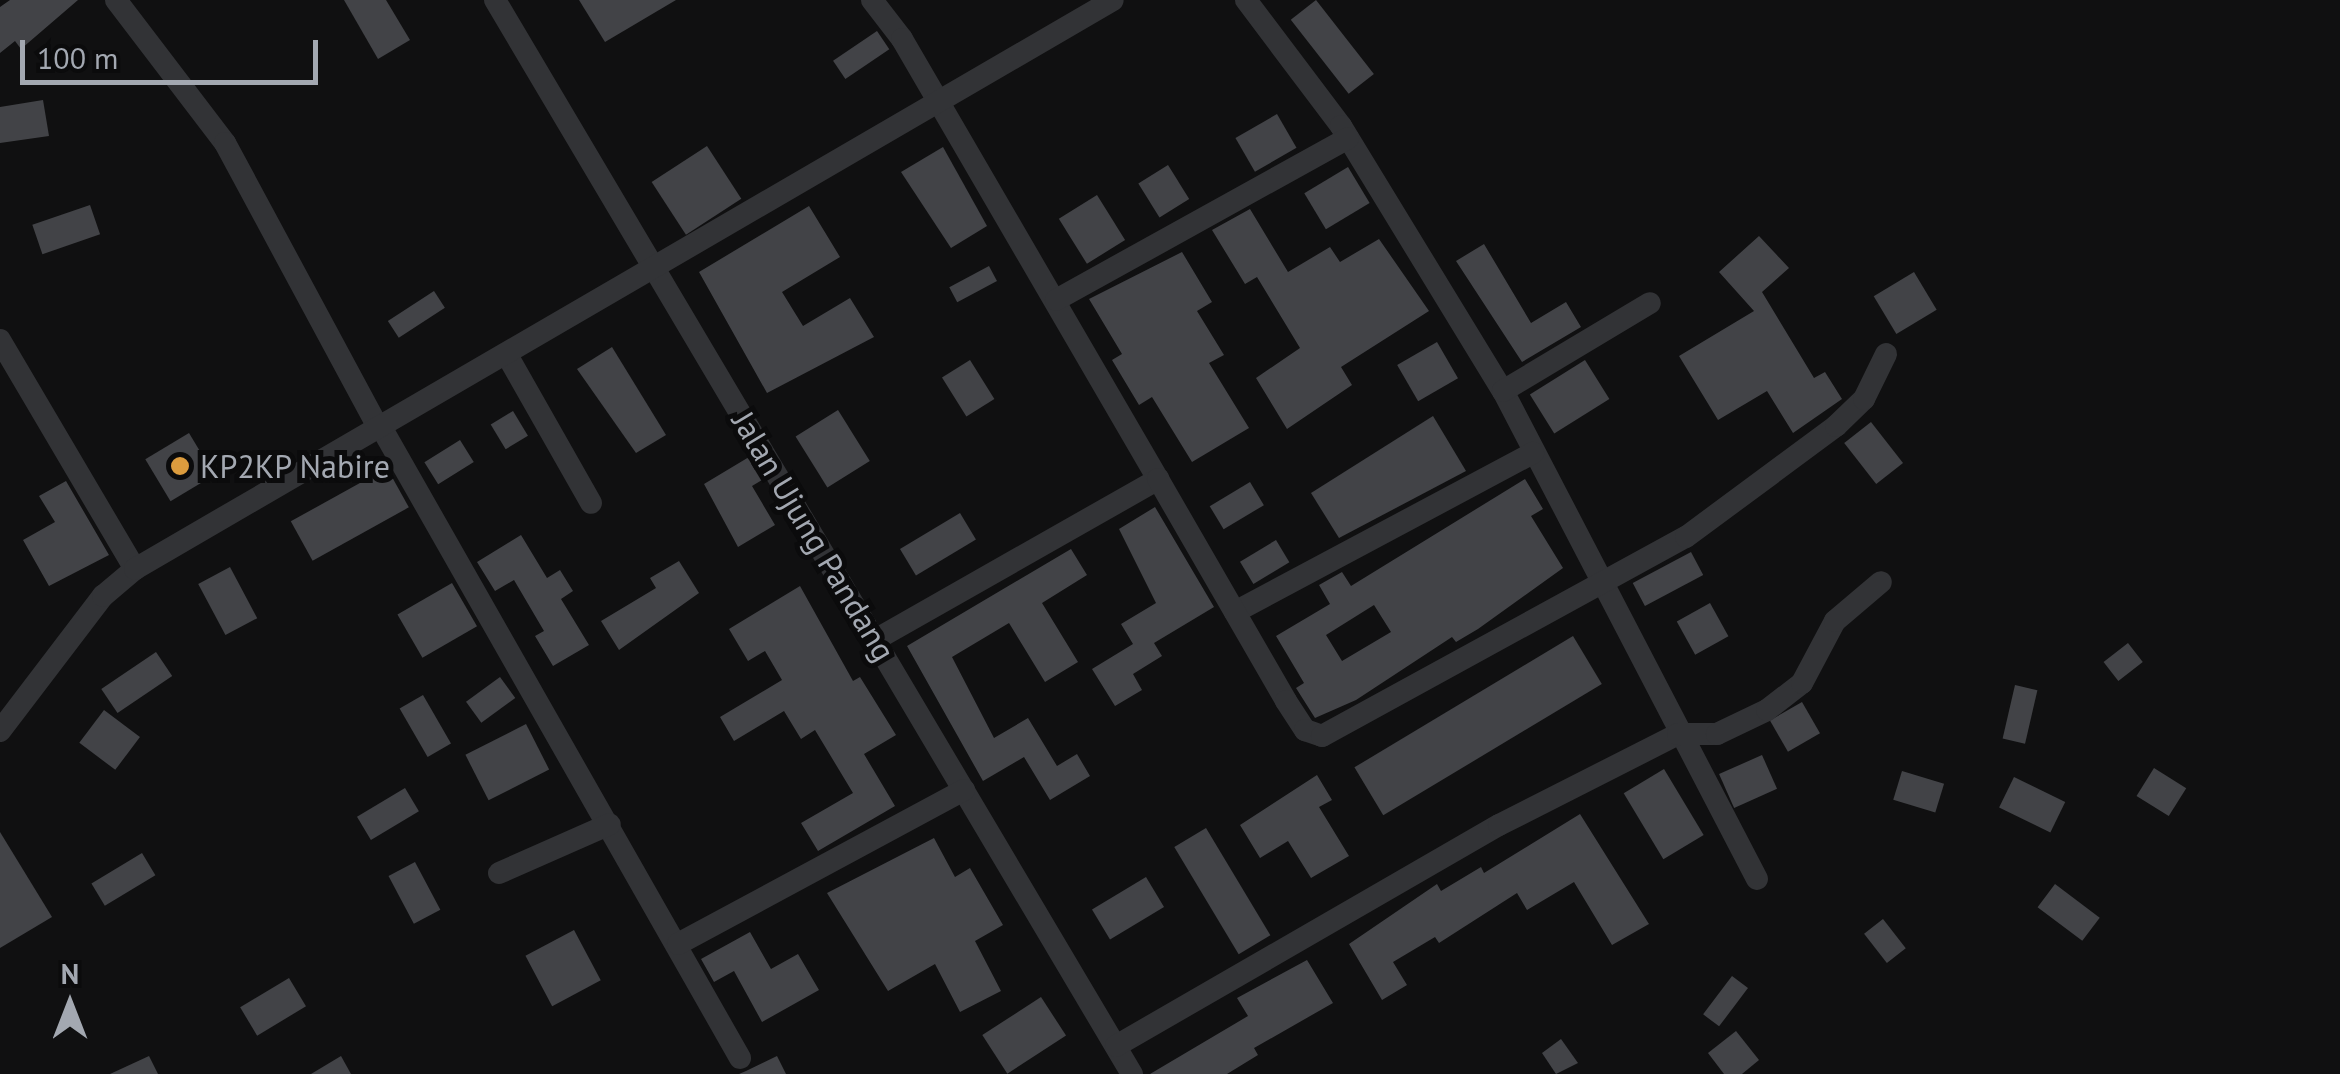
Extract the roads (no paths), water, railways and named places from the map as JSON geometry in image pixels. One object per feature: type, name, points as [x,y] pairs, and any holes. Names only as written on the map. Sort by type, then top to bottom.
[{"type":"street","points":[[116,0],[224,143],[380,428],[610,824],[740,1058]]},
{"type":"street","name":"Jalan Ujung Pandang","points":[[494,0],[1132,1074]]},
{"type":"street","points":[[872,0],[902,39],[936,104],[1056,300],[1305,730],[1322,736],[1686,537],[1836,426],[1864,399],[1886,354]]},
{"type":"street","points":[[0,731],[80,625],[135,570],[1113,0]]},
{"type":"street","points":[[1246,0],[1348,138],[1503,391],[1604,582],[1678,734],[1758,880]]},
{"type":"street","points":[[1056,300],[1348,138]]},
{"type":"street","points":[[1503,391],[1650,303]]},
{"type":"street","points":[[0,340],[135,570]]},
{"type":"street","points":[[507,355],[591,504]]},
{"type":"street","points":[[1235,612],[1533,453]]},
{"type":"street","points":[[875,640],[1158,479]]},
{"type":"street","points":[[1116,1046],[1364,898],[1678,734],[1717,734],[1794,691],[1828,630],[1881,582]]},
{"type":"street","points":[[678,944],[964,790]]},
{"type":"street","points":[[499,873],[610,824]]},
{"type":"place","name":"KP2KP Nabire","points":[[180,466]]}]
